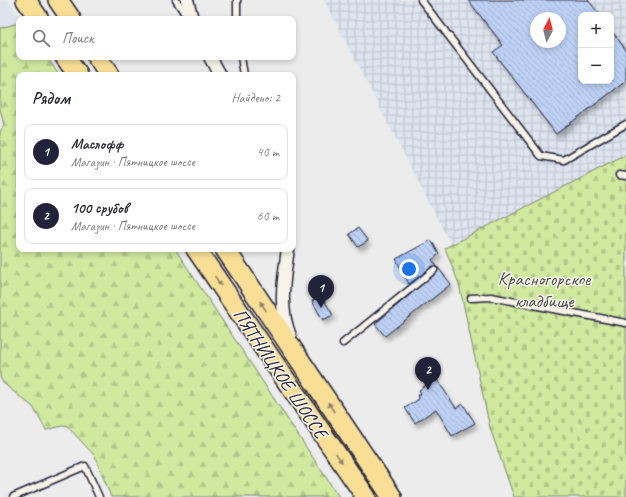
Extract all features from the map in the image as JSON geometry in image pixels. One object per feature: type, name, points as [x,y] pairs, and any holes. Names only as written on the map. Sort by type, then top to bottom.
[{"type":"main road","points":[[26,0],[37,16]]},
{"type":"main road","points":[[58,0],[69,16]]},
{"type":"main road","points":[[67,60],[76,72]]},
{"type":"main road","points":[[99,60],[107,72]]},
{"type":"main road","name":"ПЯТНИЦКОЕ ШОССЕ","points":[[198,252],[366,497]]},
{"type":"main road","name":"ПЯТНИЦКОЕ ШОССЕ","points":[[227,252],[392,497]]},
{"type":"street","points":[[187,0],[191,16]]},
{"type":"street","points":[[212,60],[218,72]]},
{"type":"street","points":[[288,252],[282,302],[284,319],[290,334],[316,384]]},
{"type":"lane","points":[[176,0],[186,16]]},
{"type":"lane","points":[[237,0],[237,16]]},
{"type":"lane","points":[[421,0],[541,156],[564,160],[626,124]]},
{"type":"lane","points":[[242,60],[244,72]]},
{"type":"lane","points":[[343,343],[434,270]]},
{"type":"lane","points":[[471,298],[491,297],[626,323]]},
{"type":"lane","points":[[13,497],[85,466],[99,497]]},
{"type":"shaded area","points":[[0,0],[8,0],[19,16],[16,16],[16,24],[0,28]]},
{"type":"shaded area","points":[[324,0],[626,0],[626,155],[451,245]]},
{"type":"green space","points":[[16,24],[16,60],[49,60],[57,72],[16,72],[16,252],[177,252],[339,497],[111,497],[95,456],[66,425],[46,430],[33,407],[3,383],[0,377],[0,132],[4,125],[0,109],[0,28]]},
{"type":"green space","name":"Красногорское кладбище","points":[[626,155],[626,497],[514,497],[490,428],[459,284],[445,248]]},
{"type":"building","points":[[468,0],[588,0],[598,12],[578,12],[578,84],[614,84],[614,34],[626,50],[626,81],[556,134],[493,52],[503,45]]},
{"type":"building","points":[[358,228],[368,241],[358,247],[349,234]]},
{"type":"building","points":[[431,240],[439,254],[432,260],[451,284],[385,336],[375,324],[438,271],[437,267],[433,266],[409,284],[396,259]]},
{"type":"building","points":[[321,295],[333,315],[323,320],[312,301]]},
{"type":"building","points":[[436,378],[456,408],[463,404],[475,423],[452,436],[436,409],[415,423],[405,408],[419,399],[417,396],[421,393],[419,390]]},
{"type":"place","name":"Маслофф","points":[[321,308]]},
{"type":"place","name":"100 срубов","points":[[428,390]]}]
